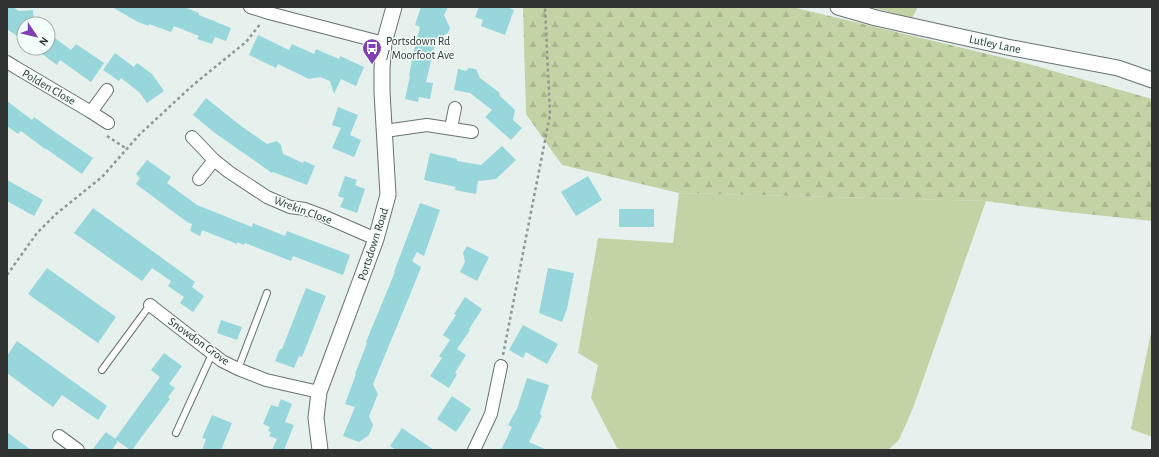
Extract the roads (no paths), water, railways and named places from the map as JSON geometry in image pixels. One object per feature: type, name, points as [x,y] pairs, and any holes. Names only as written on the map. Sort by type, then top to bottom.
[{"type":"street","points":[[250,7],[384,42]]},
{"type":"street","name":"Portsdown Road","points":[[320,450],[316,418],[319,392],[376,239],[388,195],[382,92],[384,42],[394,7]]},
{"type":"street","name":"Lutley Lane","points":[[838,7],[884,20],[1007,47],[1118,68],[1152,80]]},
{"type":"street","name":"Polden Close","points":[[7,62],[108,123]]},
{"type":"street","points":[[91,112],[107,90]]},
{"type":"street","points":[[451,128],[455,108]]},
{"type":"street","points":[[385,131],[428,125],[472,132]]},
{"type":"street","name":"Wrekin Close","points":[[192,137],[214,160],[229,172],[267,197],[290,207],[321,215],[376,239]]},
{"type":"street","points":[[198,179],[214,160]]},
{"type":"street","name":"Snowdon Grove","points":[[150,305],[222,361],[266,380],[319,392]]},
{"type":"street","points":[[474,450],[490,414],[501,366]]},
{"type":"street","points":[[59,436],[78,450]]},
{"type":"lane","points":[[238,369],[267,293]]},
{"type":"lane","points":[[102,370],[150,305]]},
{"type":"lane","points":[[176,433],[212,354]]},
{"type":"place","name":"Portsdown Rd / Moorfoot Ave","points":[[372,65]]}]
